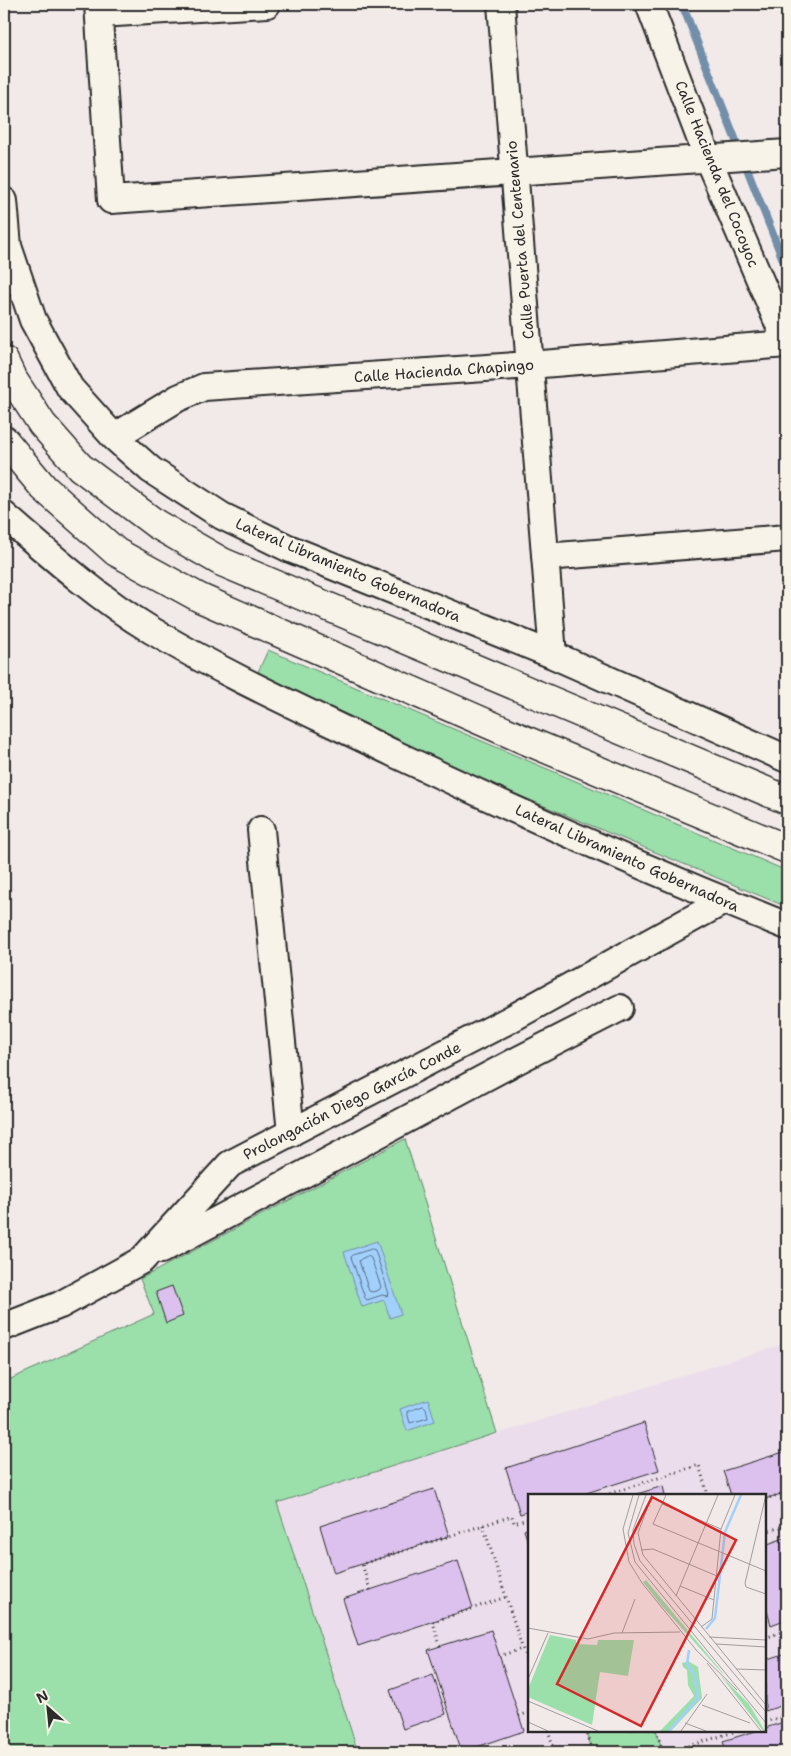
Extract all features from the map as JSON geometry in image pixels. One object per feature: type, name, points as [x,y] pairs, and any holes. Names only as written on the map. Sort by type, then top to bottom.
[{"type":"highway","points":[[4,361],[12,378],[42,424],[80,467],[156,524],[232,566],[787,800]]},
{"type":"highway","points":[[4,440],[44,488],[116,552],[200,598],[525,740],[787,849]]},
{"type":"street","points":[[266,4],[99,9],[111,200],[777,154]]},
{"type":"street","name":"Calle Puerta del Centenario","points":[[501,4],[553,655]]},
{"type":"street","name":"Calle Hacienda del Cocoyoc","points":[[648,4],[719,158],[787,344]]},
{"type":"street","name":"Lateral Libramiento Gobernadora","points":[[4,201],[8,246],[33,320],[70,388],[114,437],[151,470],[222,516],[288,548],[553,655],[787,758]]},
{"type":"street","name":"Calle Hacienda Chapingo","points":[[114,437],[178,398],[204,387],[530,365],[787,344]]},
{"type":"street","name":"Lateral Libramiento Gobernadora","points":[[4,515],[73,576],[150,630],[253,686],[472,790],[724,901],[787,926]]},
{"type":"street","points":[[545,557],[787,538]]},
{"type":"street","points":[[261,830],[291,1133]]},
{"type":"street","name":"Prolongación Diego García Conde","points":[[4,1327],[60,1305],[142,1260],[230,1164],[509,1020],[724,901]]},
{"type":"street","points":[[142,1260],[520,1059],[620,1008]]},
{"type":"street","points":[[509,1020],[520,1059]]},
{"type":"path","points":[[608,1494],[699,1465],[708,1494]]},
{"type":"path","points":[[766,1499],[787,1492]]},
{"type":"path","points":[[370,1590],[362,1564],[512,1516],[514,1523],[528,1519]]},
{"type":"path","points":[[483,1525],[528,1663]]},
{"type":"path","points":[[766,1532],[787,1525]]},
{"type":"path","points":[[440,1646],[432,1622],[506,1597]]},
{"type":"path","points":[[766,1638],[787,1630]]},
{"type":"path","points":[[499,1656],[522,1648]]},
{"type":"path","points":[[519,1716],[528,1713]]},
{"type":"path","points":[[766,1722],[787,1715]]},
{"type":"path","points":[[548,1731],[556,1752]]},
{"type":"path","points":[[586,1731],[593,1752]]},
{"type":"path","points":[[656,1731],[663,1752]]},
{"type":"path","points":[[670,1752],[737,1731]]},
{"type":"shaded area","points":[[787,1343],[787,1752],[358,1752],[277,1503]]},
{"type":"green space","points":[[268,650],[787,871],[787,907],[477,778],[258,672]]},
{"type":"green space","points":[[405,1139],[497,1433],[277,1503],[358,1752],[4,1752],[4,1382],[154,1314],[140,1279]]},
{"type":"green space","points":[[586,1731],[656,1731],[663,1752],[593,1752]]},
{"type":"water","points":[[377,1241],[401,1314],[390,1318],[384,1300],[362,1307],[344,1252]]},
{"type":"water","points":[[428,1399],[435,1421],[407,1431],[400,1409]]},
{"type":"building","points":[[172,1286],[183,1316],[166,1323],[156,1292]]},
{"type":"building","points":[[644,1423],[659,1470],[583,1494],[528,1494],[528,1512],[520,1514],[506,1468]]},
{"type":"building","points":[[787,1451],[787,1492],[766,1499],[766,1494],[731,1494],[723,1471]]},
{"type":"building","points":[[663,1486],[665,1494],[637,1494]]},
{"type":"building","points":[[434,1489],[449,1536],[334,1573],[320,1526]]},
{"type":"building","points":[[528,1529],[528,1542],[524,1530]]},
{"type":"building","points":[[787,1537],[787,1619],[771,1625],[766,1608],[766,1545]]},
{"type":"building","points":[[458,1561],[473,1608],[358,1646],[343,1599]]},
{"type":"building","points":[[491,1630],[524,1731],[462,1752],[428,1650]]},
{"type":"building","points":[[787,1653],[787,1704],[766,1711],[766,1660]]},
{"type":"building","points":[[433,1675],[446,1714],[403,1729],[390,1690]]},
{"type":"building","points":[[787,1721],[787,1752],[726,1752],[723,1741],[756,1731],[766,1731],[766,1728]]},
{"type":"waterway","points":[[682,4],[787,270]]}]
